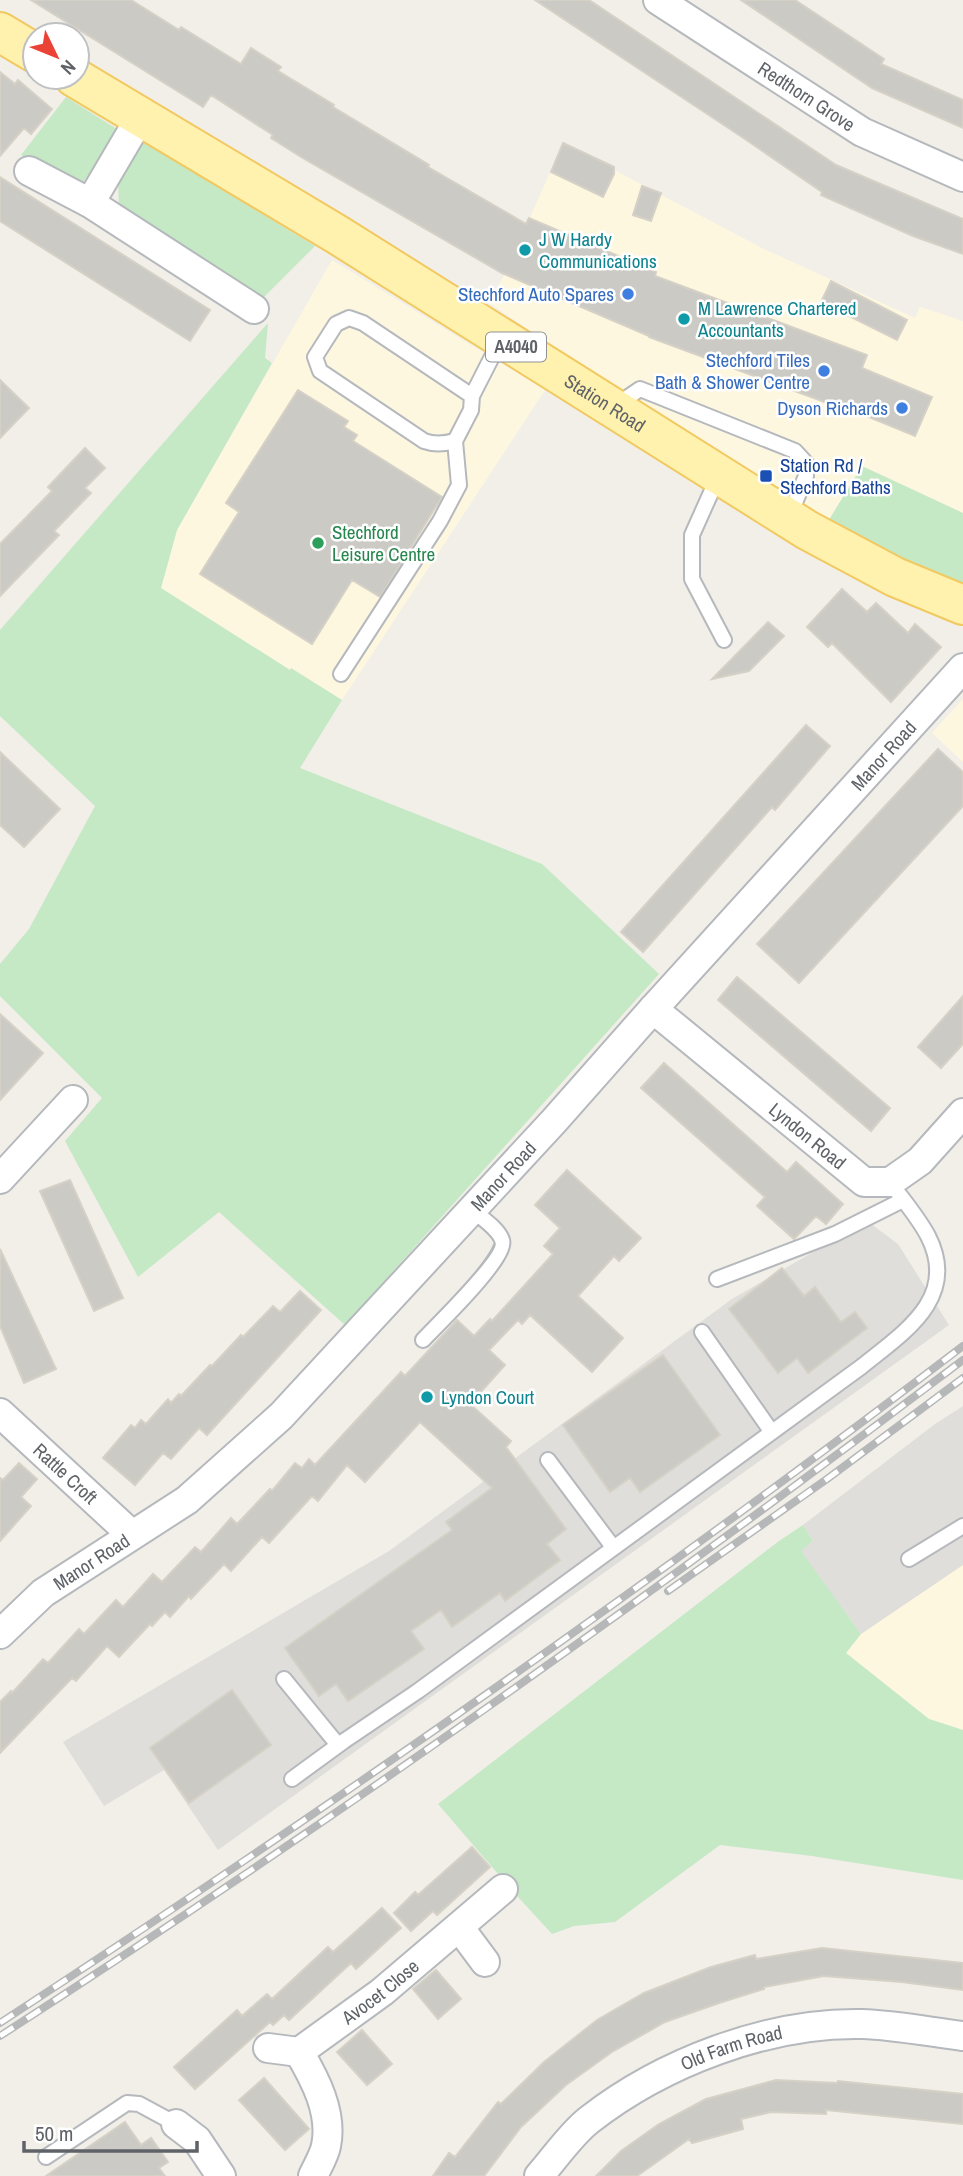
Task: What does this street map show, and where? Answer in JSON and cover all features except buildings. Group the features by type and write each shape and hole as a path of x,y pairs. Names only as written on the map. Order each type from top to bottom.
{"main road":[{"path":"0,32 21,45"},
{"name":"Station Road","path":"91,88 338,235 788,518 895,577 963,605"}],"street":[{"name":"Redthorn Grove","path":"658,0 862,132 963,177"},
{"path":"90,203 140,118"},
{"path":"29,171 90,203 254,309"},
{"name":"Manor Road","path":"0,1634 43,1593 187,1500 281,1416 554,1121 963,668"},
{"name":"Lyndon Road","path":"653,1009 864,1182 897,1191"},
{"path":"0,1179 73,1100"},
{"path":"897,1191 963,1113"},
{"name":"Rattle Croft","path":"0,1413 131,1534"},
{"name":"Avocet Close","path":"299,2052 382,1992 503,1889"},
{"path":"459,1927 485,1962"},
{"name":"Old Farm Road","path":"539,2176 587,2121 652,2079 708,2051 792,2030 862,2024 963,2036"},
{"path":"268,2048 299,2052 316,2081 325,2110 326,2146 313,2176"},
{"path":"176,2124 197,2140 221,2176"}],"lane":[{"path":"455,441 435,445 424,441 320,371 315,357 336,324 349,318 363,323 472,396"},
{"path":"341,674 440,521 459,485 455,441 471,410 472,396 502,338"},
{"path":"611,409 640,389 795,451 806,463 806,476 788,518"},
{"path":"719,475 692,535 692,579 724,640"},
{"path":"292,1779 418,1691 872,1359 915,1324 938,1282 939,1264 928,1236 897,1191 835,1234 717,1279"},
{"path":"423,1340 490,1267 502,1249 501,1237 471,1209"},
{"path":"702,1332 771,1431"},
{"path":"548,1460 613,1547"},
{"path":"909,1559 963,1526"},
{"path":"284,1679 338,1745"},
{"path":"46,2157 127,2103 139,2104 176,2124"}],"shaded area":[{"path":"563,143 762,248 915,318 920,307 963,321 963,513 862,466 827,523 629,400 488,302 505,274"},
{"path":"332,260 545,390 342,700 161,588 177,530"},
{"path":"963,699 963,762 932,733"},
{"path":"867,1221 898,1244 949,1325 218,1850 164,1770 104,1806 63,1742 389,1551 732,1299"},
{"path":"963,1406 963,1565 861,1634 800,1551 813,1541 803,1525 935,1424"},
{"path":"963,1565 963,1730 929,1719 846,1653 861,1634"}],"green space":[{"path":"66,97 120,131 81,185 63,182 21,155"},
{"path":"138,139 315,246 260,301 119,210 118,173"},
{"path":"268,323 265,358 272,363 177,530 161,588 342,700 300,768 542,864 659,974 345,1325 219,1212 138,1277 65,1141 102,1098 0,996 0,964 29,929 95,806 0,716 0,630"},
{"path":"862,466 963,513 963,588 911,567 827,523"},
{"path":"803,1525 813,1541 801,1551 861,1634 846,1653 929,1719 963,1730 963,1880 812,1856 720,1845 615,1922 574,1926 552,1934 438,1804"}],"railway":[{"path":"0,2023 245,1860 488,1693 727,1522 963,1346"},
{"path":"0,2036 246,1874 488,1707 727,1536 963,1360"},
{"path":"668,1591 827,1479 963,1378"}],"place":[{"name":"J W Hardy Communications","path":"525,250"},
{"name":"Stechford Auto Spares","path":"628,294"},
{"name":"M Lawrence Chartered Accountants","path":"684,319"},
{"name":"Stechford Tiles Bath & Shower Centre","path":"824,371"},
{"name":"Dyson Richards","path":"902,408"},
{"name":"Station Rd / Stechford Baths","path":"766,476"},
{"name":"Stechford Leisure Centre","path":"318,543"},
{"name":"Lyndon Court","path":"427,1397"}]}
